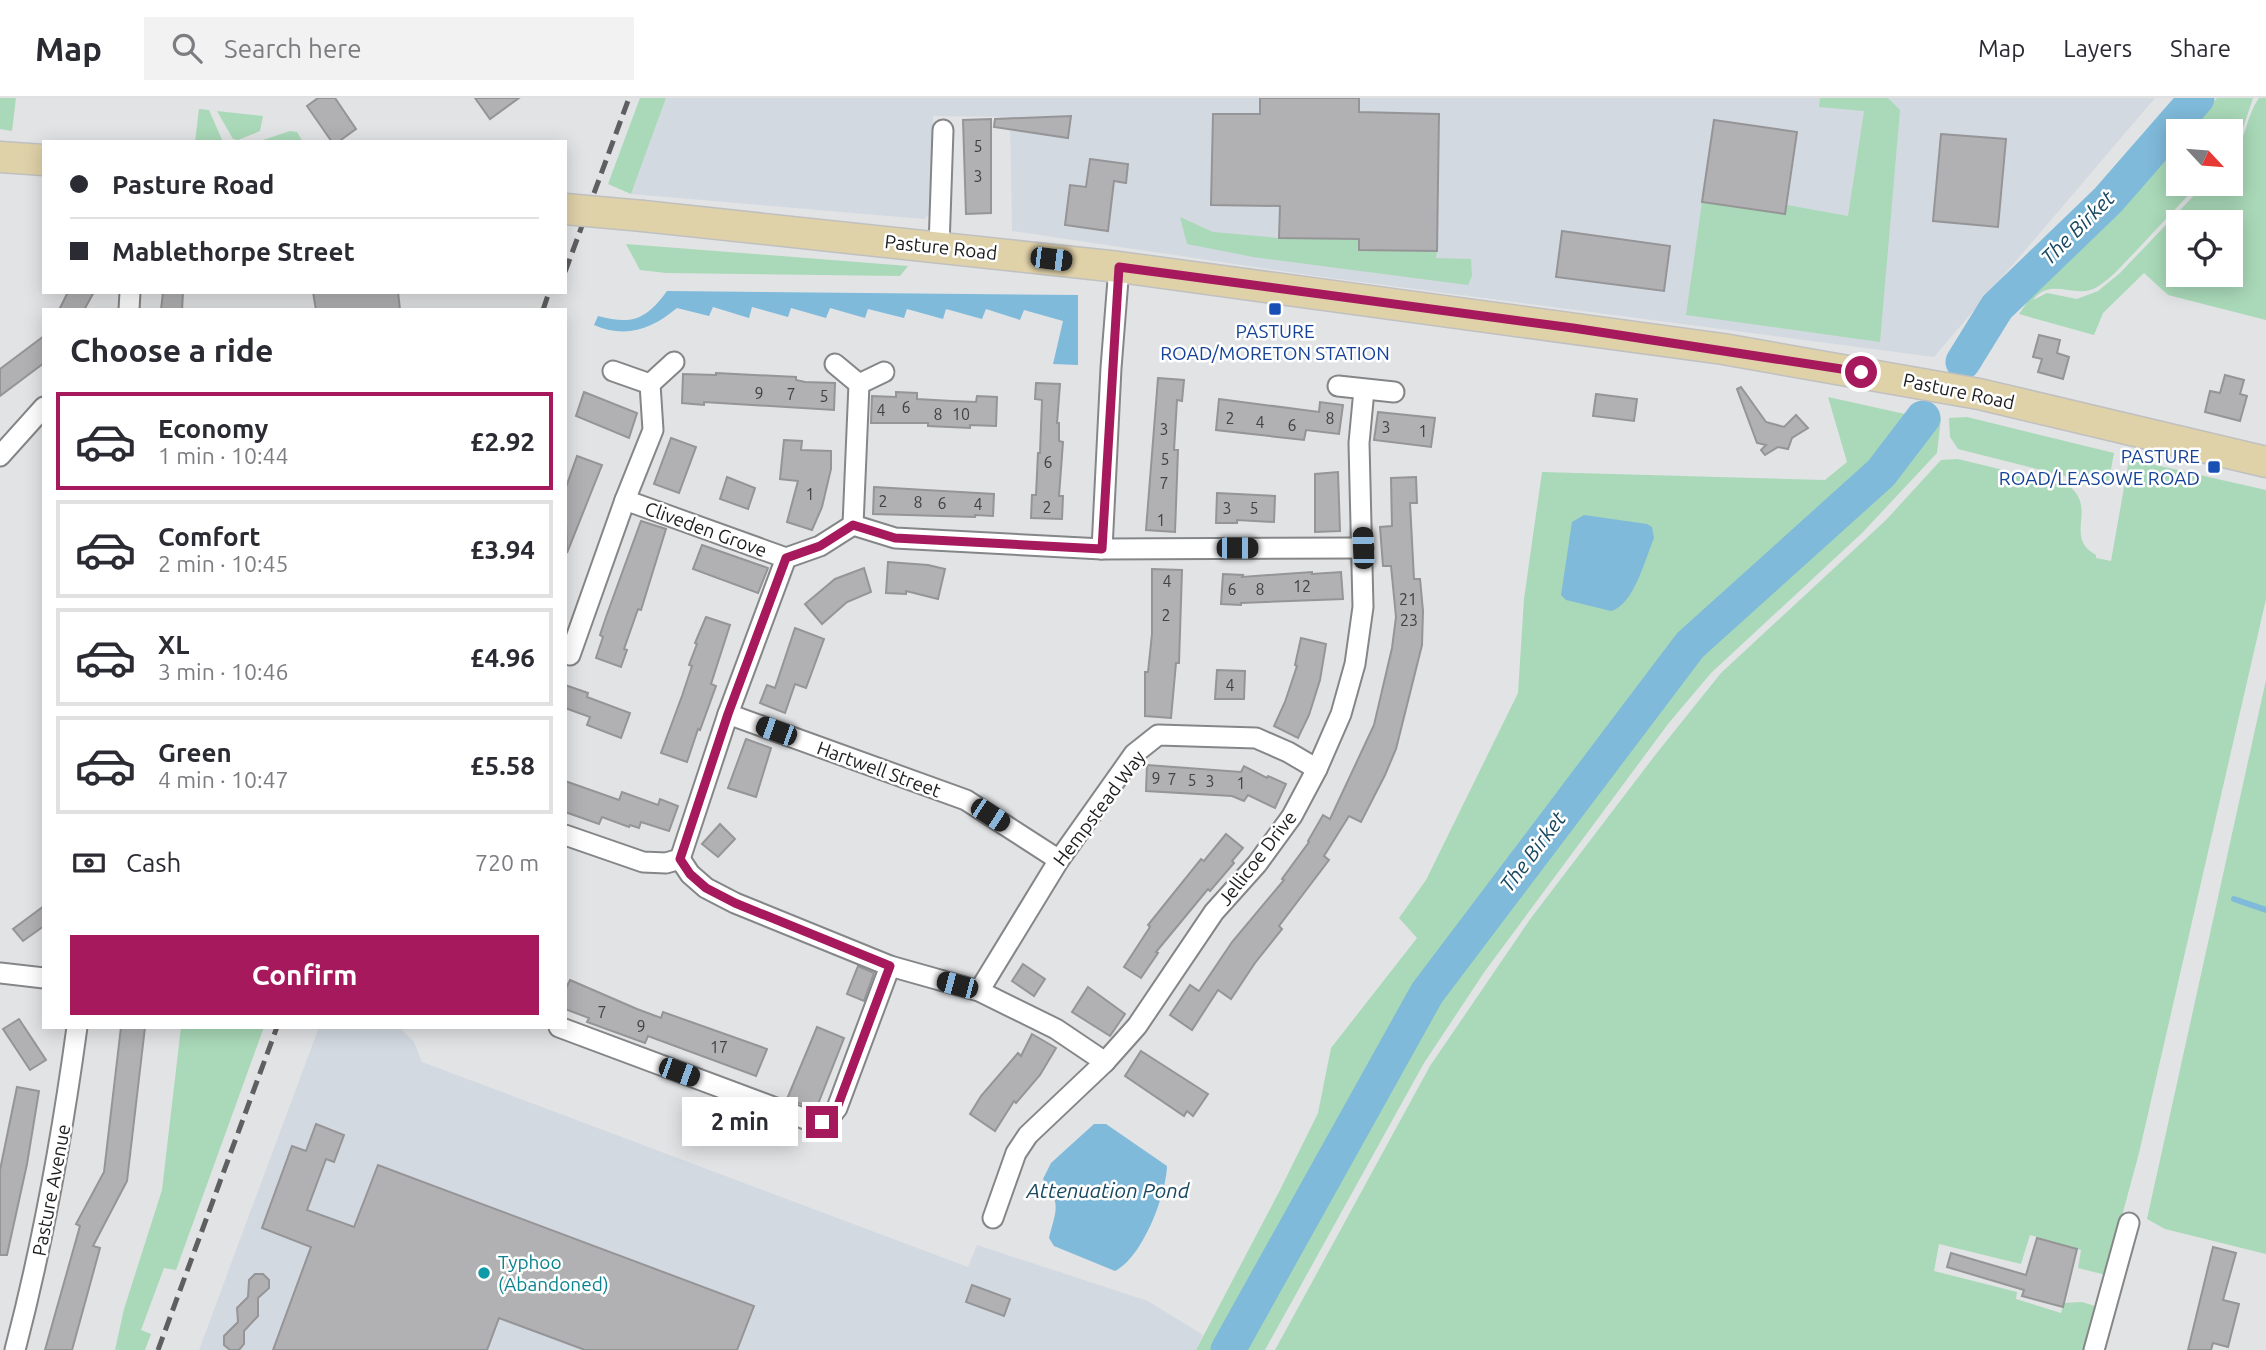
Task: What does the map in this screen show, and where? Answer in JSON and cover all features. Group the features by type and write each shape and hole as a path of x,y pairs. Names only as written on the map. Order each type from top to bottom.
{"main road":[{"path":"0,156 42,160"},
{"name":"Pasture Road","path":"567,209 1119,267 1723,349 1888,377 2112,424 2266,462"}],"street":[{"path":"939,247 943,130"},
{"path":"1102,549 1119,267"},
{"path":"613,371 650,384 674,362"},
{"path":"835,364 859,384"},
{"path":"859,384 884,372"},
{"name":"Cliveden Grove","path":"569,654 653,430 650,384"},
{"path":"853,525 859,384"},
{"path":"1338,386 1394,393"},
{"name":"Jellicoe Drive","path":"993,1219 1016,1153 1028,1135 1105,1062 1137,1026 1214,912 1257,864 1292,816 1317,769 1341,714 1355,664 1363,607 1359,443 1364,390"},
{"path":"0,456 42,409"},
{"path":"0,440 22,432"},
{"name":"Cliveden Grove","path":"625,500 786,558"},
{"path":"680,859 728,714 786,558 820,546 853,525 895,538 1102,549 1363,548"},
{"name":"Hartwell Street","path":"728,714 966,800 1059,859"},
{"name":"Hempstead Way","path":"979,991 1059,859 1135,754 1158,736 1256,738 1317,769"},
{"path":"567,836 643,863 666,863 680,859"},
{"path":"680,859 690,874 706,888 725,898 890,966 979,991 1056,1030 1105,1062"},
{"path":"564,1029 800,1117 822,1122 831,1118 837,1108 890,966"},
{"path":"0,972 42,978"},
{"name":"Pasture Avenue","path":"15,1350 43,1239 63,1129 77,1029"},
{"path":"2094,1350 2129,1223"}],"shaded area":[{"path":"666,98 2155,98 1934,357 1323,277 1012,231 1010,117 933,116 932,210 925,219 631,194"},
{"path":"318,1029 401,1029 414,1042 422,1062 968,1267 977,1245 1148,1301 1203,1335 1196,1350 199,1350"}],"green space":[{"path":"0,98 16,98 12,131 0,129"},
{"path":"640,98 666,98 631,194 608,184"},
{"path":"1820,98 1888,98 1900,110 1880,342 1686,315 1702,202 1785,214 1787,205 1848,216 1864,111 1819,107"},
{"path":"2217,98 2253,98 2244,125 2244,119 2199,119"},
{"path":"2259,98 2266,98 2266,320 2168,295 2144,273 2103,313 2094,335 2019,314 2043,279 2166,158 2166,196 2188,196 2174,210 2166,210 2166,219 2113,275 2097,287 2081,291 2047,290 2033,300 2047,293 2077,299 2098,291 2120,273 2166,225 2166,287 2243,287 2243,210 2180,210 2194,196 2244,196 2244,132"},
{"path":"199,109 209,110 222,140 195,140"},
{"path":"217,111 263,116 260,131 238,140 233,139"},
{"path":"290,131 297,132 302,140 263,140"},
{"path":"1180,217 1213,232 1279,238 1359,239 1359,250 1437,251 1436,258 1471,259 1472,276 1468,285 1253,257 1187,244"},
{"path":"626,244 908,266 900,276 666,273 640,270"},
{"path":"1828,397 1923,418 1941,418 1937,453 1862,533 1711,673 1668,724 1485,971 1424,1063 1265,1350 1196,1350 1318,1113 1331,1048 1417,938 1399,918 1426,880 1518,693 1524,599 1542,472 1825,480 1847,462"},
{"path":"1967,417 2114,453 2109,480 2096,484 1958,449 1950,437 1949,418"},
{"path":"1958,459 2069,486 2081,504 2082,540 2096,558 2111,561 2129,459 2266,490 2266,599 2139,1153 2106,1275 2078,1268 2081,1250 2030,1235 2021,1264 1939,1244 1934,1271 2017,1292 2016,1299 2061,1313 2064,1303 2082,1302 2098,1307 2087,1350 1275,1350 1430,1066 1531,918 1656,754 1721,673 1886,520 1941,460"},
{"path":"2266,680 2266,1254 2165,1229 2147,1219"},
{"path":"181,1029 263,1029 176,1270 164,1268 141,1330 151,1334 145,1350 115,1350 124,1309 162,1190"}],"water":[{"path":"667,291 1078,295 1078,365 1053,364 1063,321 1024,310 1020,320 986,309 982,319 946,309 943,319 907,309 904,318 868,309 865,318 830,308 826,318 791,308 788,317 752,307 749,318 713,307 709,316 677,308 638,330 617,331 594,325 598,316 620,320 637,318 652,308"},
{"path":"1584,515 1652,527 1654,538 1638,580 1626,600 1611,611 1566,600 1561,595 1572,522"},
{"name":"Attenuation Pond","path":"1094,1124 1106,1124 1167,1166 1166,1179 1151,1225 1134,1253 1115,1271 1054,1246 1049,1238 1056,1207 1053,1195 1043,1179 1051,1163"}],"building":[{"path":"318,98 335,98 356,129 341,140 331,140 307,106"},
{"path":"475,98 519,98 490,119"},
{"path":"1260,98 1359,98 1359,112 1439,114 1437,251 1359,250 1359,239 1279,238 1280,206 1211,205 1213,114 1260,114"},
{"path":"1071,116 1068,138 994,127 995,119"},
{"path":"991,119 991,213 966,214 963,120"},
{"path":"1714,120 1797,132 1785,214 1702,202"},
{"path":"1941,134 2006,139 1998,227 1933,221"},
{"path":"1090,159 1128,164 1126,183 1114,181 1108,231 1065,225 1070,185 1086,187"},
{"path":"1562,231 1670,246 1664,291 1556,277"},
{"path":"67,294 93,294 85,308 60,308"},
{"path":"163,294 183,294 182,308 161,308"},
{"path":"313,294 398,294 400,308 316,308"},
{"path":"2039,335 2060,340 2057,353 2069,357 2063,379 2038,372 2042,359 2033,357"},
{"path":"42,338 42,364 0,396 0,369"},
{"path":"683,374 796,377 796,380 805,382 835,383 834,410 682,403"},
{"path":"2225,375 2244,380 2240,394 2247,396 2240,421 2205,412 2210,391 2220,393"},
{"path":"1158,378 1184,380 1182,401 1177,400 1174,450 1178,450 1175,532 1146,530"},
{"path":"1036,383 1060,384 1057,423 1059,441 1063,442 1059,496 1063,496 1062,519 1031,518 1032,495 1036,495 1040,453 1042,400 1035,399"},
{"path":"1741,387 1766,422 1784,427 1796,415 1808,428 1792,438 1788,449 1778,447 1765,455 1761,450 1766,445 1757,443 1737,389"},
{"path":"584,392 637,413 629,438 576,416"},
{"path":"896,392 917,393 917,399 952,401 976,402 977,396 997,397 996,426 970,425 970,428 928,426 928,423 871,423 872,396 896,397"},
{"path":"1596,394 1637,399 1634,421 1593,416"},
{"path":"1219,399 1319,412 1320,402 1343,405 1339,434 1306,430 1304,440 1216,430"},
{"path":"1378,412 1435,418 1431,447 1374,440"},
{"path":"671,438 696,447 679,493 654,484"},
{"path":"784,440 802,441 801,450 831,451 831,469 822,507 812,530 787,522 798,481 780,479"},
{"path":"577,456 602,465 567,553 567,484"},
{"path":"1338,472 1340,531 1315,532 1315,474"},
{"path":"727,477 755,488 748,509 720,499"},
{"path":"1416,477 1417,503 1410,503 1414,579 1420,579 1423,611 1422,645 1396,749 1361,822 1349,816 1324,856 1329,860 1279,926 1282,929 1231,999 1218,990 1192,1030 1170,1015 1190,985 1199,991 1232,942 1284,880 1282,879 1309,842 1323,815 1330,819 1374,725 1392,648 1396,617 1391,566 1383,566 1380,527 1392,526 1391,478"},
{"path":"874,487 994,494 993,516 873,514"},
{"path":"1217,493 1275,496 1274,522 1237,520 1237,523 1216,523"},
{"path":"641,521 666,529 641,610 638,609 624,649 627,650 621,667 596,658 603,637 600,635"},
{"path":"702,545 768,568 758,593 693,569"},
{"path":"888,562 945,569 938,599 906,591 906,594 886,593"},
{"path":"864,568 871,592 847,602 822,624 805,604 835,579"},
{"path":"1152,569 1182,570 1179,663 1176,663 1171,718 1145,716 1145,672 1148,672 1152,634"},
{"path":"1341,572 1343,599 1221,604 1223,574 1243,575 1242,577"},
{"path":"706,617 730,625 711,684 716,686 687,762 661,753 692,666 689,665 697,644 695,643"},
{"path":"795,628 824,639 806,688 795,684 785,713 760,703 767,685 775,688"},
{"path":"1301,638 1326,644 1320,680 1309,715 1298,738 1274,726 1297,666 1295,665"},
{"path":"1217,670 1245,671 1244,699 1215,699"},
{"path":"567,686 588,693 587,697 630,713 621,738 587,725 590,717 567,709"},
{"path":"746,739 771,748 756,797 728,788"},
{"path":"1147,765 1241,772 1244,766 1286,784 1275,808 1248,795 1244,801 1232,796 1146,791"},
{"path":"567,782 619,800 622,792 658,805 660,799 678,806 669,831 641,822 639,828 629,827 602,817 599,824 567,813"},
{"path":"720,824 735,839 718,857 702,844"},
{"path":"1226,834 1243,848 1232,861 1234,863 1210,891 1208,889 1156,952 1158,953 1141,978 1124,967 1150,927 1148,925 1201,859 1204,861"},
{"path":"42,907 42,927 23,941 13,929"},
{"path":"1023,964 1045,979 1034,996 1012,981"},
{"path":"858,966 874,973 864,1001 847,994"},
{"path":"570,980 661,1018 663,1012 767,1049 756,1076 648,1036 645,1043 587,1022 589,1018 567,1010 567,986"},
{"path":"1088,987 1125,1014 1110,1036 1072,1012"},
{"path":"19,1019 46,1060 30,1070 3,1029"},
{"path":"817,1027 844,1038 816,1109 787,1099"},
{"path":"121,1029 145,1029 127,1181 93,1246 100,1248 72,1350 45,1350 80,1226 76,1224 104,1172"},
{"path":"1032,1034 1056,1048 1040,1075 1016,1103 1014,1101 995,1131 970,1114 981,1096 1018,1053 1021,1056"},
{"path":"1141,1051 1208,1094 1193,1116 1187,1111 1184,1116 1125,1076"},
{"path":"17,1087 39,1091 27,1164 7,1255 0,1255 0,1170"},
{"name":"Typhoo (Abandoned)","path":"316,1124 344,1135 334,1162 326,1159 307,1210 354,1227 378,1165 754,1306 737,1350 585,1350 499,1318 487,1350 273,1350 311,1247 262,1228 292,1146 306,1151"},
{"path":"2037,1238 2077,1249 2063,1307 2022,1296 2024,1290 1947,1267 1951,1253 2026,1275"},
{"path":"2213,1247 2236,1253 2223,1300 2239,1304 2228,1347 2213,1343 2211,1350 2188,1350"},
{"path":"255,1274 263,1274 269,1280 269,1288 258,1298 258,1316 244,1331 244,1344 239,1350 230,1350 224,1345 224,1336 238,1322 237,1308 248,1297 249,1280"},
{"path":"972,1285 1010,1299 1004,1316 966,1302"}],"waterway":[{"name":"The Birket","path":"1963,362 1997,307 2108,200 2197,98"},
{"name":"The Birket","path":"1228,1350 1427,993 1690,645 1881,473 1923,418"},
{"path":"2234,899 2266,910"}],"railway":[{"path":"567,267 629,98"},
{"path":"544,308 548,294"},
{"path":"158,1350 276,1029"}],"place":[{"name":"PASTURE ROAD/MORETON STATION","path":"1275,309"},
{"name":"PASTURE ROAD/LEASOWE ROAD","path":"2214,467"},
{"name":"Typhoo (Abandoned)","path":"484,1273"}],"route":[{"path":"822,1122 831,1118 837,1108 890,966 735,903 706,888 690,874 680,859 728,714 786,558 820,546 853,525 895,538 1102,549 1119,267 1723,349 1861,372"}]}
